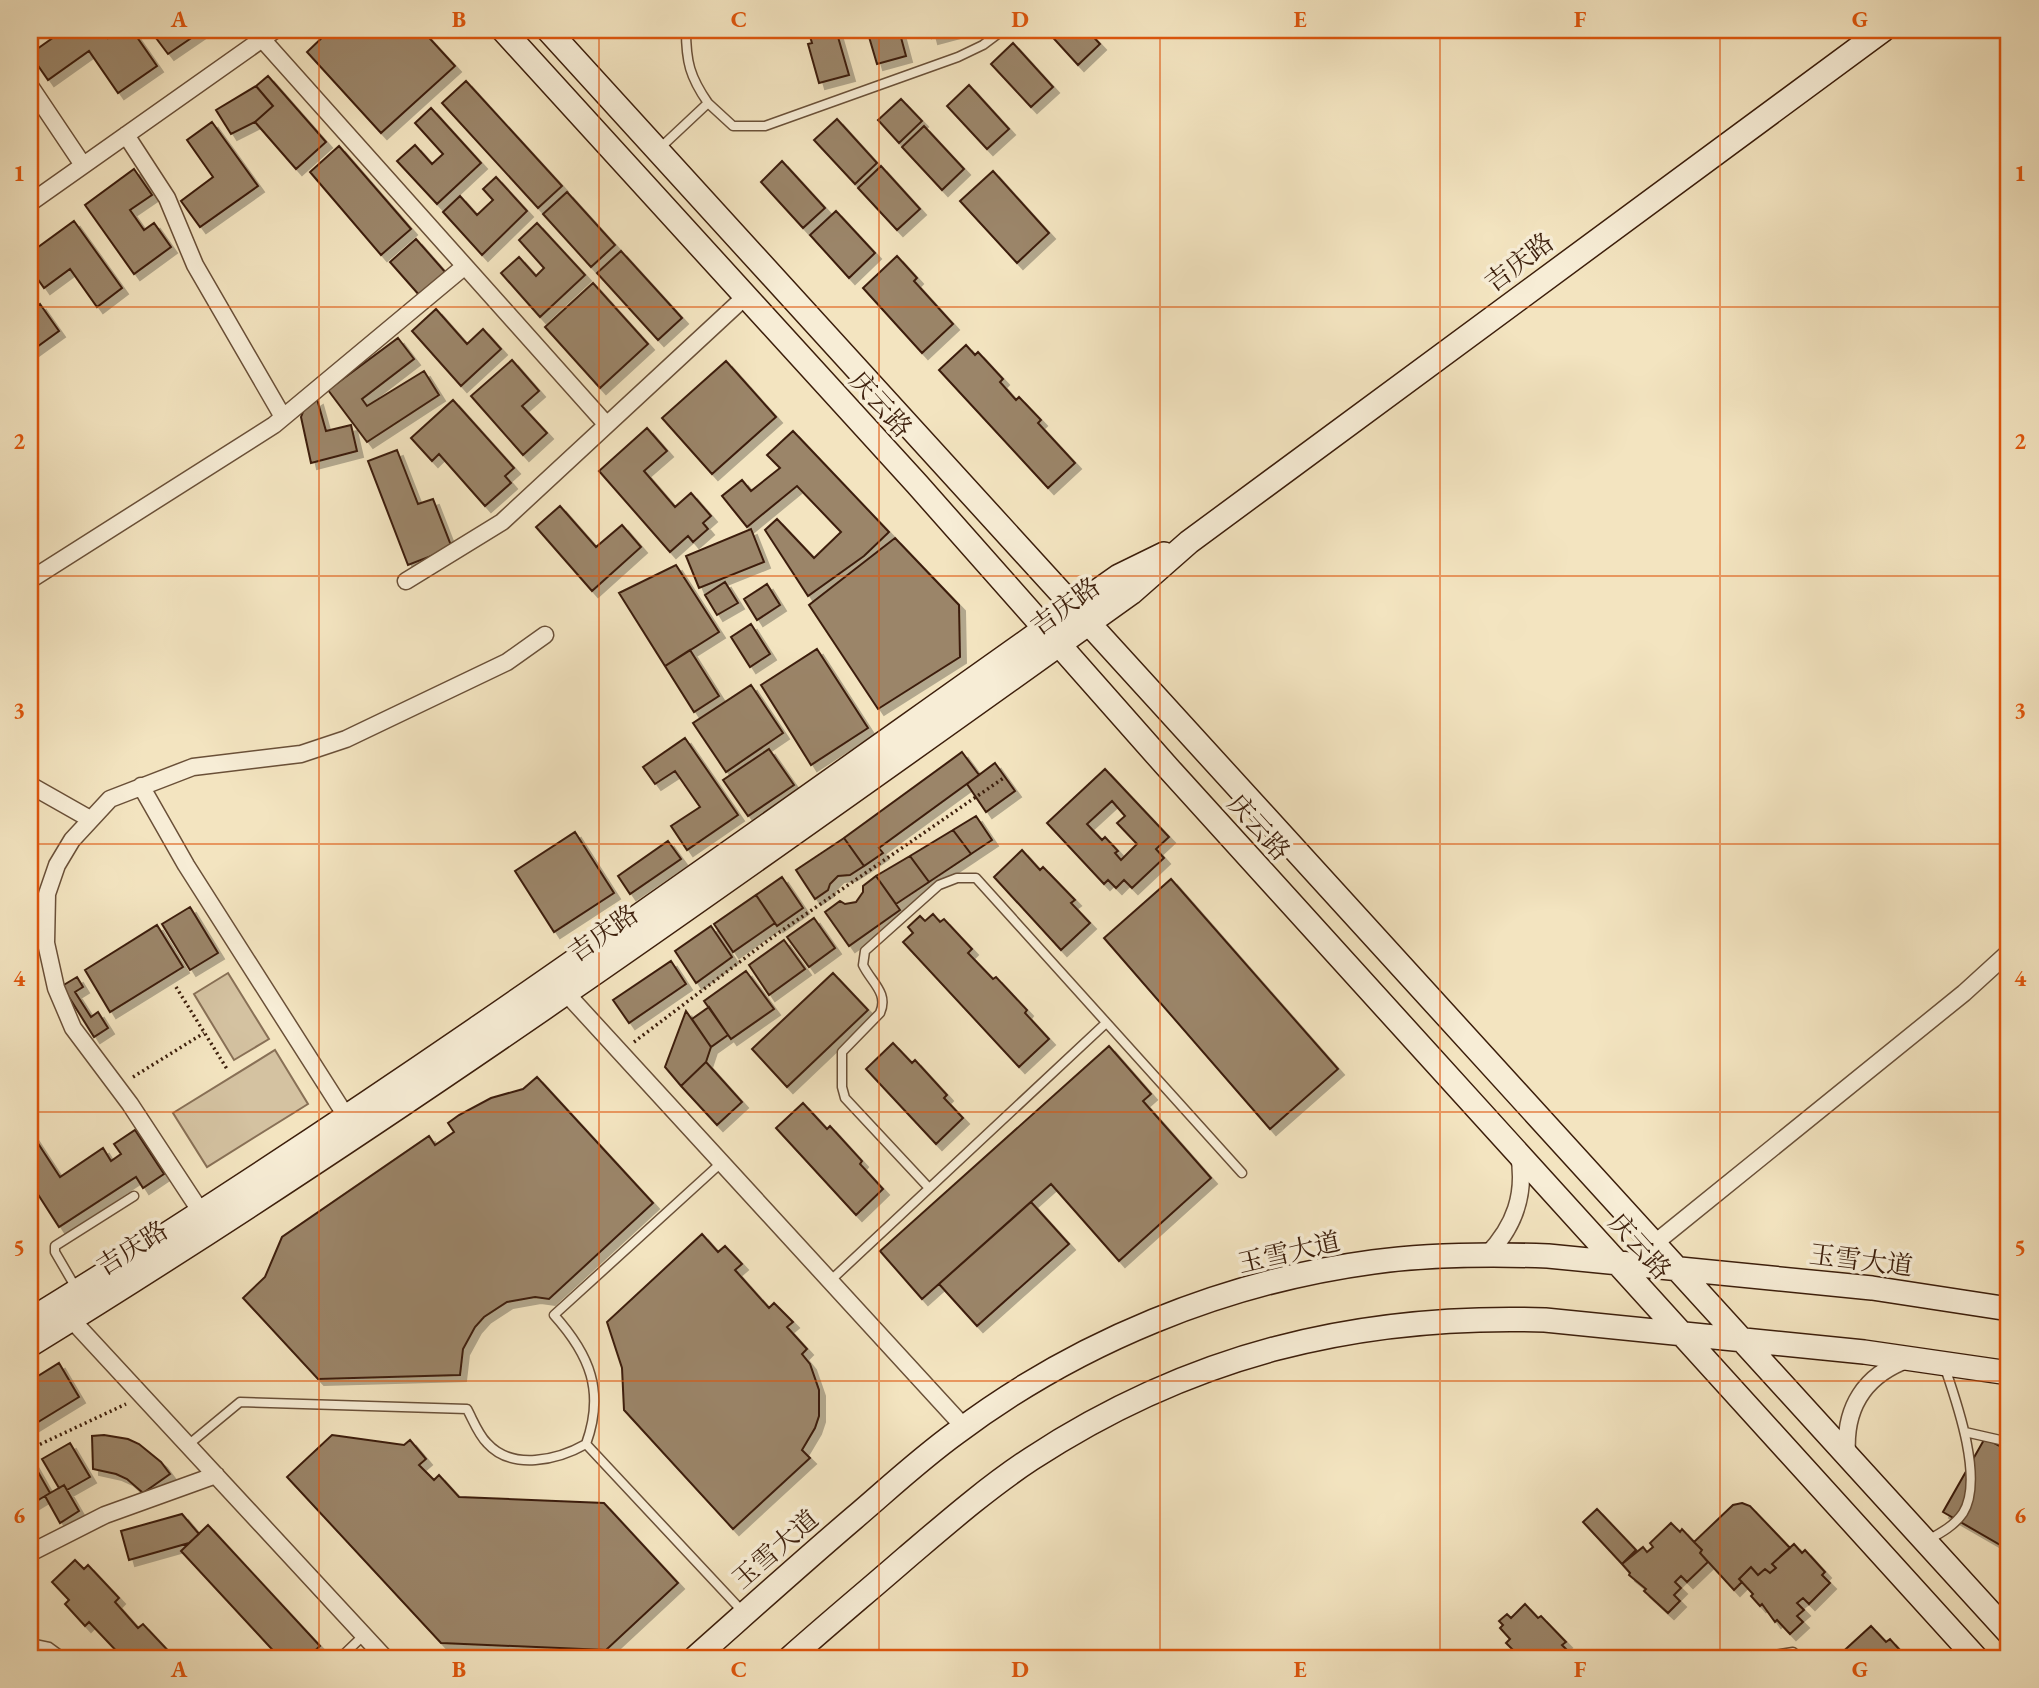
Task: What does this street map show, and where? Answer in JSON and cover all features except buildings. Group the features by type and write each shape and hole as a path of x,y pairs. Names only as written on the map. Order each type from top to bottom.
{"main road":[{"name":"庆云路","path":"503,30 1976,1658"},
{"name":"庆云路","path":"548,30 2009,1633"},
{"name":"吉庆路","path":"30,1345 309,1167 566,993 1082,615 1131,593 1189,542 1883,30"},
{"name":"吉庆路","path":"30,1320 346,1116 1051,637"},
{"name":"玉雪大道","path":"695,1658 923,1458 1032,1382 1151,1323 1227,1295 1288,1278 1374,1262 1449,1255 1548,1256 1872,1288 2009,1309"},
{"path":"790,1658 963,1508 1018,1467 1101,1418 1175,1382 1214,1367 1303,1341 1348,1331 1417,1322 1545,1320 1742,1338 2009,1373"}],"street":[{"path":"30,203 263,33 606,424"},
{"path":"30,86 83,166"},
{"path":"126,135 167,198 195,265 284,417"},
{"path":"30,580 131,518 284,417 465,266"},
{"path":"406,581 502,522 746,296"},
{"path":"201,1212 130,1104 73,1028 64,1009 50,968 45,919 51,880 72,839 110,799 192,767 301,754 346,739 507,662 545,635"},
{"path":"30,785 90,819"},
{"path":"141,786 186,865 346,1116"},
{"path":"1655,1242 1964,993 2009,952"},
{"path":"566,993 964,1427"},
{"path":"1487,1255 1507,1230 1514,1216 1521,1185 1519,1154"},
{"path":"71,1319 385,1658"},
{"path":"1847,1454 1847,1427 1864,1389 1885,1370 1910,1359"},
{"path":"30,1553 105,1515 216,1475"}],"lane":[{"path":"686,30 689,67 694,82 708,103 733,126 765,127 958,57 1003,30"},
{"path":"658,150 708,103"},
{"path":"929,1188 845,1098 840,1065 842,1052 880,1013 883,1006 883,996 863,965 865,951 939,885 957,878 976,878 1242,1173"},
{"path":"830,1281 1107,1023"},
{"path":"586,1444 594,1413 593,1381 581,1352 554,1315 721,1163"},
{"path":"78,1290 55,1252 55,1246 134,1196"},
{"path":"1926,1541 1946,1530 1963,1513 1971,1493 1965,1432 1958,1403 1943,1364"},
{"path":"188,1446 240,1402 467,1409 487,1444 505,1456 517,1459 542,1460 558,1457 586,1444"},
{"path":"1965,1432 2009,1442"},
{"path":"586,1444 745,1613"},
{"path":"340,1658 364,1635"},
{"path":"30,1643 49,1647 64,1658"},
{"path":"1756,1658 1793,1652 1799,1658"}],"path":[{"path":"619,1052 774,936 1005,777"},
{"path":"176,987 227,1069"},
{"path":"116,1088 204,1033"},
{"path":"30,1449 143,1397"}],"shaded area":[{"path":"228,973 269,1039 234,1060 194,994"},
{"path":"275,1050 308,1104 207,1167 173,1113"}]}
